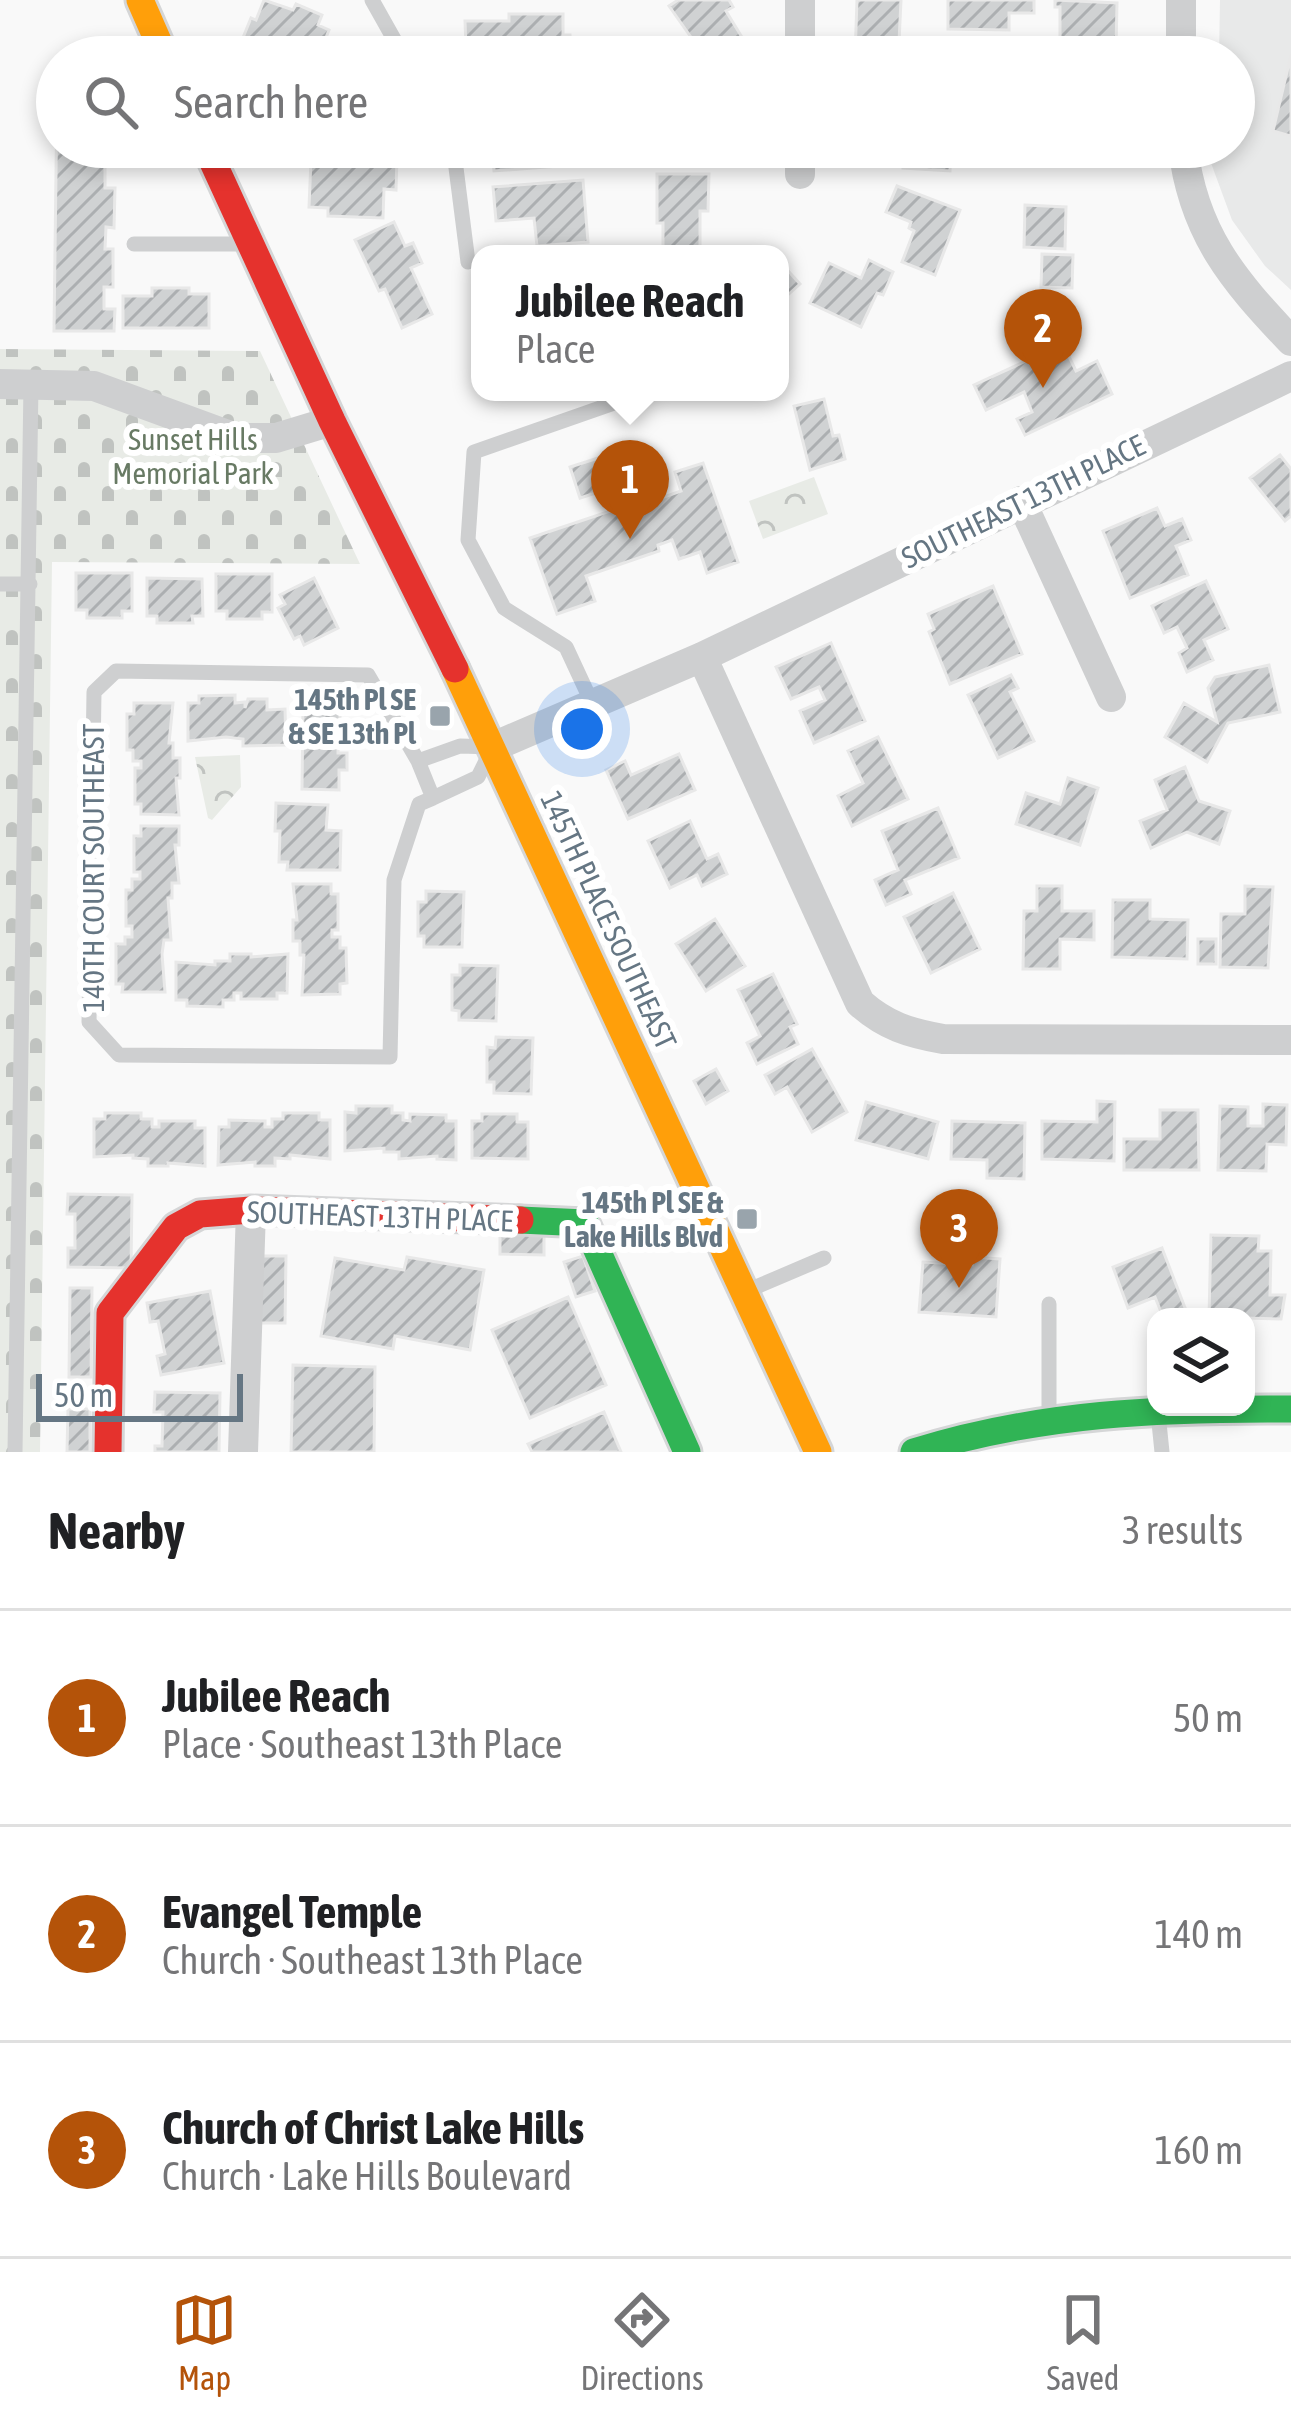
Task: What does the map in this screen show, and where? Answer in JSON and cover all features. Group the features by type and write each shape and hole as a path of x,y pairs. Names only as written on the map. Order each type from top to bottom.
{"street":[{"path":"140,0 156,36"},
{"path":"800,0 800,36"},
{"path":"1181,0 1181,36"},
{"name":"145TH PLACE SOUTHEAST","path":"223,168 332,421 494,747 818,1452"},
{"path":"1187,168 1194,204 1215,253 1291,341"},
{"name":"SOUTHEAST 13TH PLACE","path":"494,747 702,657 1291,376"},
{"path":"15,384 94,386 236,438 276,438 332,421"},
{"path":"1021,501 1111,697"},
{"path":"702,657 860,1003 880,1021 943,1039 1291,1040"},
{"path":"243,1452 251,1210"},
{"name":"SOUTHEAST 13TH PLACE","path":"108,1452 110,1313 176,1227 200,1214 251,1210 584,1223 687,1452"},
{"path":"914,1452 973,1431 1048,1416 1147,1409"},
{"path":"1255,1409 1291,1409"}],"lane":[{"path":"372,0 392,36"},
{"path":"456,168 468,262"},
{"path":"134,244 252,244"},
{"path":"15,384 30,584 8,1186 15,1452"},
{"path":"592,703 566,647 504,608 468,540 474,452 617,401"},
{"path":"0,584 30,584"},
{"name":"140TH COURT SOUTHEAST","path":"116,670 368,675 418,761 433,797 419,805 394,880 390,1057 118,1055 88,1022 94,692 116,670"},
{"path":"418,761 460,746 494,747 478,777 433,797"},
{"path":"746,1291 824,1258"},
{"path":"1048,1416 1049,1304"},
{"path":"1159,1416 1162,1452"}],"shaded area":[{"path":"1220,0 1291,0 1291,290 1265,266 1232,220 1213,168 1255,168 1255,36 1219,36"}],"green space":[{"name":"Sunset Hills Memorial Park","path":"0,349 260,351 360,564 52,562 40,1452 0,1452"},
{"path":"814,477 828,514 763,539 749,501"},
{"path":"240,755 241,787 212,820 195,757"}],"building":[{"path":"264,0 293,10 296,4 322,15 318,25 329,30 327,36 244,36 251,18 256,20"},
{"path":"678,0 729,0 733,7 726,11 741,36 690,36 669,6"},
{"path":"857,0 901,0 899,36 856,36"},
{"path":"948,0 1034,0 1034,13 1009,13 1009,30 948,29"},
{"path":"1055,0 1117,3 1116,36 1060,36 1060,7 1055,7"},
{"path":"509,14 563,14 563,35 570,36 466,36 465,21 509,21"},
{"path":"1291,55 1291,136 1273,131"},
{"path":"56,168 105,168 105,188 115,188 114,228 106,227 105,249 113,249 113,287 104,287 104,309 115,309 114,331 54,331"},
{"path":"311,168 397,168 396,190 384,189 383,218 328,216 328,208 309,207"},
{"path":"657,174 709,174 708,211 700,211 700,245 663,245 663,223 657,223"},
{"path":"583,180 588,242 537,245 534,218 496,221 493,187"},
{"path":"897,186 960,210 935,275 902,262 914,231 909,228 911,222 886,212"},
{"path":"1025,205 1066,207 1065,249 1024,247"},
{"path":"394,222 405,246 413,243 422,263 411,268 432,314 402,328 355,240"},
{"path":"1042,254 1073,255 1072,288 1041,287"},
{"path":"869,260 893,272 861,327 810,303 829,263 861,278"},
{"path":"789,272 800,284 789,294"},
{"path":"152,288 189,288 189,294 209,294 209,328 123,328 123,296 152,296"},
{"path":"1063,344 1076,371 1097,361 1112,394 1025,435 1017,419 1032,412 1024,392 986,410 974,385"},
{"path":"824,399 833,436 839,435 845,459 810,470 794,406"},
{"path":"617,452 627,483 580,498 570,467"},
{"path":"1280,455 1291,469 1291,516 1285,521 1250,478"},
{"path":"703,463 738,562 707,573 700,552 679,559 672,540 658,545 659,551 586,576 595,601 557,614 530,538 681,491 675,472"},
{"path":"1157,508 1165,526 1182,519 1191,540 1176,546 1188,575 1130,598 1103,531"},
{"path":"76,573 132,573 132,611 122,611 122,618 87,618 87,610 76,610"},
{"path":"216,574 272,574 272,612 262,612 262,619 227,619 227,611 216,611"},
{"path":"147,578 202,579 203,616 192,616 193,623 157,623 157,616 147,616"},
{"path":"314,578 338,628 304,645 300,636 294,639 278,608 285,604 280,595"},
{"path":"1206,581 1228,629 1204,640 1213,660 1187,672 1179,653 1187,648 1177,627 1164,633 1152,606"},
{"path":"993,586 1022,654 950,684 929,632 934,629 928,614"},
{"path":"831,643 865,721 814,743 800,711 825,700 819,687 791,699 776,667"},
{"path":"1269,665 1280,712 1228,723 1207,762 1165,737 1184,703 1217,722 1208,688 1215,677"},
{"path":"1011,675 1018,688 1010,692 1034,741 998,758 968,695"},
{"path":"235,695 235,703 245,702 245,708 248,699 267,699 267,710 285,709 286,745 243,746 243,739 226,737 188,741 188,703 199,703 199,696"},
{"path":"134,703 173,703 169,743 173,743 173,758 180,758 180,778 176,778 179,815 141,814 141,804 135,804 135,768 141,768 141,761 133,761 133,750 127,750 127,714 134,714"},
{"path":"303,704 340,704 340,723 348,723 348,741 338,741 338,753 347,753 347,770 339,770 339,790 302,789"},
{"path":"878,737 908,799 852,826 838,796 863,783 848,751"},
{"path":"679,754 695,790 628,819 606,770 625,761 631,775"},
{"path":"1185,767 1199,801 1230,811 1219,844 1187,832 1151,848 1140,821 1167,810 1155,780"},
{"path":"1068,778 1098,788 1080,845 1016,824 1026,793 1060,804"},
{"path":"276,803 328,805 326,830 341,831 340,870 287,870 288,862 279,862"},
{"path":"938,808 959,858 905,880 911,894 886,905 875,880 898,870 882,831"},
{"path":"690,821 707,859 718,854 727,874 702,886 697,875 670,888 648,841"},
{"path":"141,826 179,826 179,845 175,845 179,883 172,883 172,898 168,898 171,940 164,940 162,954 165,992 122,992 123,984 116,984 116,944 125,944 125,937 132,937 132,926 126,926 126,890 132,890 132,879 140,879 140,872 134,872 134,836 141,836"},
{"path":"293,884 331,884 331,894 338,894 338,930 332,930 332,937 340,937 340,948 346,948 347,983 340,984 340,994 302,995 304,955 300,955 300,941 293,941 293,920 297,920"},
{"path":"1037,886 1062,886 1062,911 1094,911 1094,940 1060,939 1060,969 1023,969 1024,911 1037,911"},
{"path":"1245,886 1273,887 1268,968 1220,967 1221,914 1245,914"},
{"path":"426,891 464,892 462,947 424,947 424,936 418,936 418,902 426,902"},
{"path":"953,893 980,949 931,973 904,917"},
{"path":"1113,900 1150,900 1150,919 1188,920 1187,959 1112,957"},
{"path":"715,919 745,966 706,991 676,944"},
{"path":"1198,939 1216,939 1216,964 1198,964"},
{"path":"230,954 288,954 287,993 277,993 277,999 241,999 241,993 234,993 234,1000 223,1000 223,1007 187,1006 187,1000 176,1000 176,962 215,965 215,961 230,961"},
{"path":"460,965 498,966 496,1021 459,1020 459,1011 452,1010 452,975 460,975"},
{"path":"773,974 797,1024 790,1027 798,1044 757,1064 747,1043 760,1036 738,990"},
{"path":"496,1037 533,1038 531,1094 494,1093 494,1082 487,1082 487,1047 495,1048"},
{"path":"812,1049 847,1112 812,1132 787,1087 775,1094 765,1075"},
{"path":"716,1069 728,1091 706,1104 694,1081"},
{"path":"1097,1101 1115,1102 1114,1161 1042,1159 1042,1121 1097,1122"},
{"path":"866,1102 938,1122 928,1159 856,1140"},
{"path":"1263,1104 1287,1105 1286,1145 1267,1144 1266,1171 1218,1170 1220,1106 1248,1107 1248,1126 1263,1126"},
{"path":"356,1106 392,1106 392,1113 403,1113 403,1120 410,1121 410,1114 446,1115 446,1121 456,1121 456,1160 437,1156 399,1159 399,1152 384,1152 384,1148 345,1151 345,1112 356,1113"},
{"path":"1160,1110 1198,1110 1199,1170 1124,1170 1124,1139 1160,1139"},
{"path":"105,1113 141,1113 141,1119 152,1119 152,1127 159,1127 159,1121 195,1121 195,1128 205,1128 205,1166 148,1166 148,1159 133,1155 94,1157 94,1119 105,1119"},
{"path":"283,1113 319,1113 319,1120 330,1120 330,1159 290,1155 290,1159 275,1158 275,1166 255,1166 255,1162 218,1165 219,1127 229,1127 229,1120 265,1121 265,1127 272,1127 272,1119 283,1119"},
{"path":"482,1114 517,1114 517,1122 528,1122 528,1159 472,1158 472,1121 482,1121"},
{"path":"952,1121 1025,1123 1024,1179 987,1178 987,1160 951,1159"},
{"path":"68,1194 132,1195 131,1268 68,1267 68,1248 75,1248 75,1214 67,1214"},
{"path":"500,1231 544,1231 544,1255 500,1254"},
{"path":"1211,1235 1259,1236 1258,1251 1271,1251 1270,1295 1285,1295 1281,1319 1255,1318 1255,1308 1209,1308"},
{"path":"1162,1248 1185,1308 1159,1308 1155,1297 1128,1308 1113,1267"},
{"path":"261,1256 286,1256 285,1323 260,1323"},
{"path":"583,1256 595,1291 576,1297 564,1262"},
{"path":"407,1257 484,1270 470,1350 395,1336 393,1349 321,1336 335,1258 404,1270"},
{"path":"972,1257 1000,1259 996,1317 919,1312 923,1262 972,1265"},
{"path":"70,1288 92,1288 91,1377 69,1377"},
{"path":"210,1291 224,1363 161,1375 157,1356 165,1354 158,1321 150,1322 147,1303"},
{"path":"568,1297 606,1385 530,1418 492,1330"},
{"path":"293,1365 375,1367 374,1452 291,1452"},
{"path":"155,1392 220,1393 219,1452 155,1452 155,1446 162,1446 163,1412 154,1412"},
{"path":"68,1409 90,1409 90,1452 67,1452"},
{"path":"604,1412 621,1452 532,1452 528,1444"}],"traffic: fast":[{"path":"520,1220 585,1223 687,1452"},
{"path":"914,1452 1054,1421 1195,1410 1291,1409"}],"traffic: slow":[{"path":"140,0 156,36"},
{"path":"455,669 818,1452"}],"traffic: jam":[{"path":"216,168 332,421 455,669"},
{"path":"108,1452 110,1313 176,1227 200,1214 251,1210 520,1220"}],"place":[{"name":"Evangel Temple","path":"1043,388"},
{"name":"Jubilee Reach","path":"630,539"},
{"name":"145th Pl SE & SE 13th Pl","path":"440,716"},
{"name":"145th Pl SE & Lake Hills Blvd","path":"747,1219"},
{"name":"Church of Christ Lake Hills","path":"959,1288"}]}
